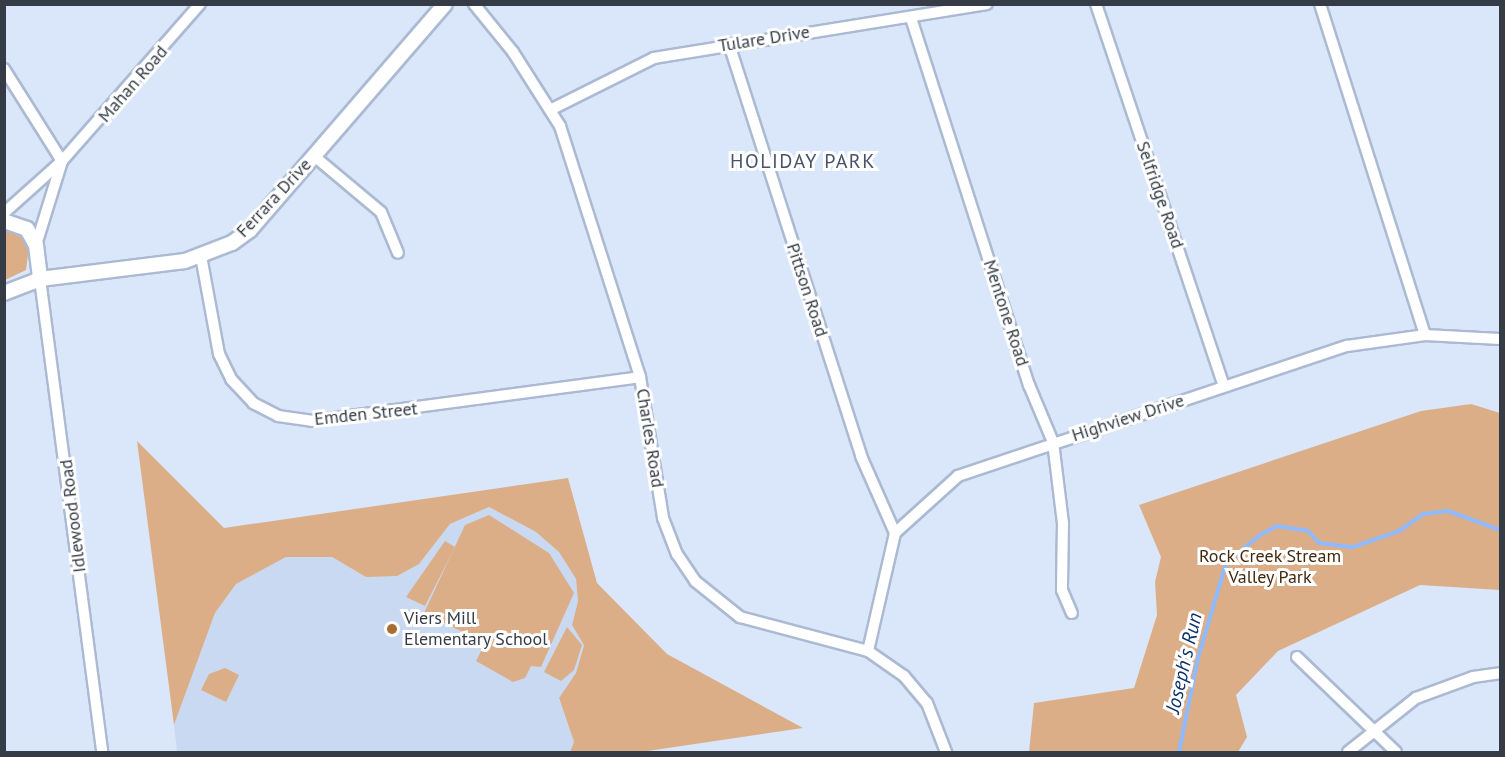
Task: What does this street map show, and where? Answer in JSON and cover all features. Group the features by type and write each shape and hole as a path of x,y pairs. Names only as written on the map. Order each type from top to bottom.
{"street":[{"name":"Mahan Road","path":"4,213 62,161 200,4"},
{"name":"Ferrara Drive","path":"40,279 201,256 250,230 445,4"},
{"name":"Charles Road","path":"474,4 552,109 640,376 663,518 695,581 740,617 868,651 903,676 927,703 946,753"},
{"name":"Tulare Drive","path":"552,109 654,58 729,44 911,18 987,4"},
{"name":"Selfridge Road","path":"1096,4 1224,386"},
{"path":"1320,4 1425,335"},
{"name":"Mentone Road","path":"911,18 1029,385 1053,442 1063,523 1062,590 1072,613"},
{"name":"Pittson Road","path":"729,44 861,456 895,533"},
{"path":"4,69 62,161"},
{"path":"314,156 381,212 398,254"},
{"name":"Mahan Road","path":"40,279 36,245 62,161"},
{"path":"4,221 27,229 36,245"},
{"name":"Emden Street","path":"201,256 219,354 231,379 252,403 278,416 312,421 640,376"},
{"path":"4,294 40,279"},
{"name":"Idlewood Road","path":"40,279 102,753"},
{"name":"Highview Drive","path":"895,533 958,476 1053,442 1347,346 1425,335 1500,339"},
{"path":"868,651 895,533"},
{"path":"1297,657 1374,726 1396,753"},
{"path":"1348,753 1374,726 1416,698 1473,677 1500,673"}],"shaded area":[{"name":"Viers Mill Elementary School","path":"489,507 536,532 559,552 576,579 578,601 572,625 584,644 576,673 559,699 574,742 570,752 177,752 174,725 215,613 236,584 286,557 332,557 366,577 419,564 450,524"}],"green space":[{"path":"5,230 28,240 28,255 26,270 5,280"},
{"name":"Rock Creek Stream Valley Park","path":"1471,404 1500,413 1500,590 1420,585 1278,651 1236,695 1247,737 1238,752 1029,752 1034,703 1134,688 1157,615 1155,582 1161,557 1139,505 1421,411"},
{"path":"137,441 224,528 568,478 597,583 667,654 803,728 641,752 570,752 574,742 559,698 576,673 584,645 572,625 578,601 576,579 559,552 536,532 489,507 450,524 419,564 397,576 366,577 332,557 286,557 236,584 215,613 174,725"},
{"path":"489,515 549,553 574,593 541,667 531,666 525,678 513,682 476,661 485,643 424,613 465,525"},
{"path":"445,541 455,547 425,606 406,597"},
{"path":"567,627 582,645 574,670 561,681 544,672"},
{"path":"225,668 239,675 226,702 201,690 209,674"}],"waterway":[{"name":"Joseph's Run","path":"1179,752 1198,658 1226,563 1260,535 1277,526 1308,531 1319,543 1353,547 1399,531 1423,514 1448,511 1500,530"}],"place":[{"name":"Viers Mill Elementary School","path":"392,629"}],"district":[{"name":"HOLIDAY PARK","path":"803,161"}]}
